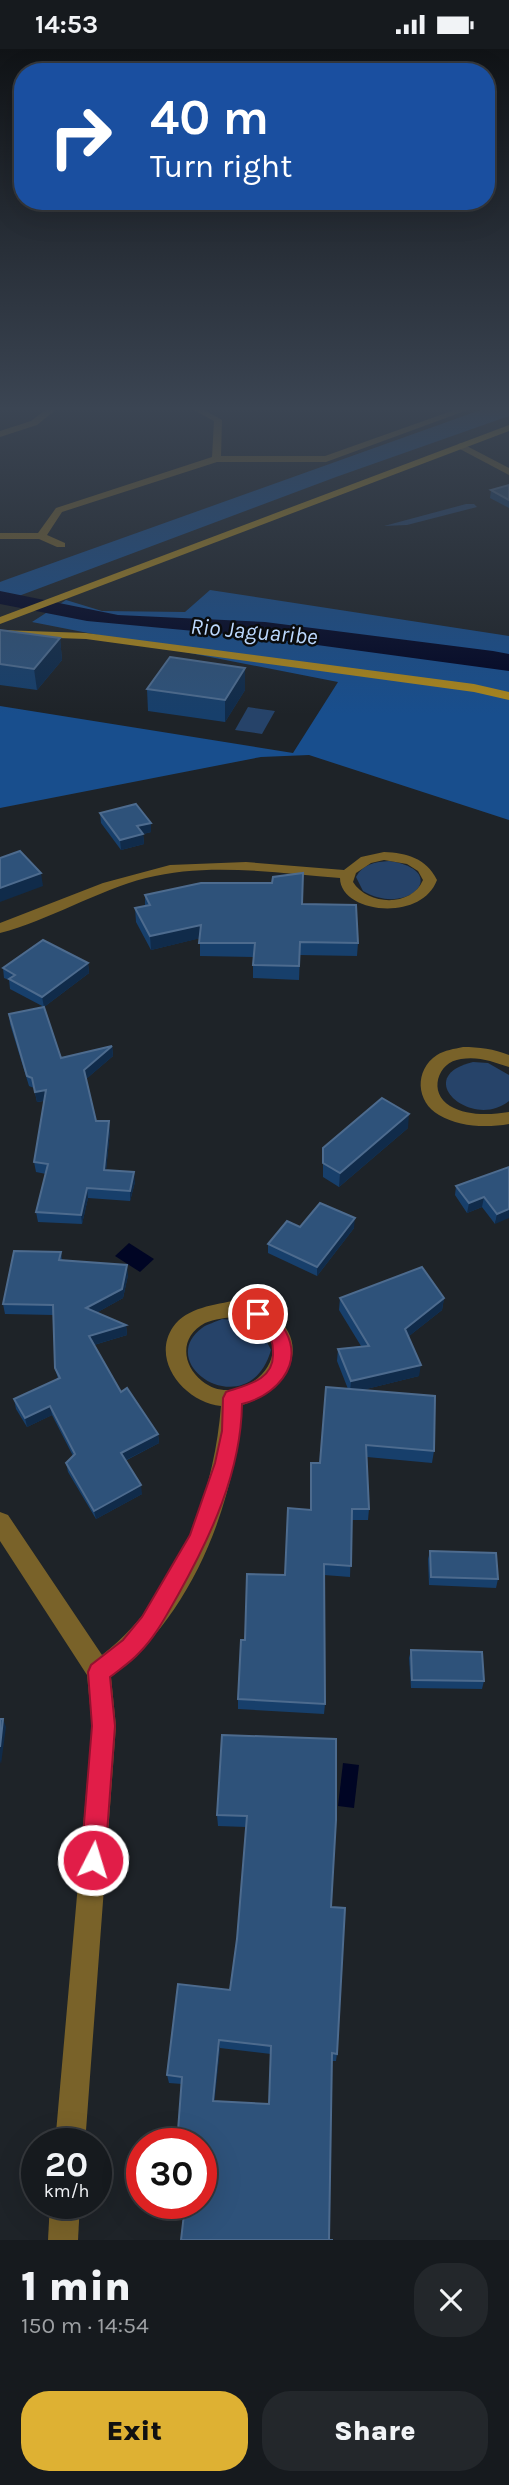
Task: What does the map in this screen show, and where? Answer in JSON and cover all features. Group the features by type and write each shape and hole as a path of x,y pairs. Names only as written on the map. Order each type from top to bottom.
{"main road":[{"path":"0,621 291,510"},
{"path":"0,633 86,636 461,687 509,696"}],"street":[{"path":"41,536 59,510"},
{"path":"0,536 41,536 61,544"},
{"path":"1,928 119,882 178,868 237,867 347,874 360,861 384,856 410,860 420,865 430,880 429,888 412,901 386,904 360,897 348,883 347,874"},
{"path":"509,1061 487,1053 456,1054 434,1067 429,1077 433,1099 449,1112 509,1132"},
{"path":"472,1121 491,1122 509,1118"},
{"path":"237,1308 258,1314 274,1327 283,1344 282,1363 272,1380 254,1392 232,1398 209,1395 190,1385 177,1369 174,1350 181,1332 195,1318 215,1310 237,1308"},
{"path":"99,1672 131,1647 149,1625 199,1539 225,1463 232,1431 232,1398"},
{"path":"0,1522 99,1672 104,1726 71,2128"},
{"path":"63,2240 64,2219"}],"shaded area":[{"path":"200,510 247,510 0,603 0,582"},
{"path":"443,510 464,510 407,525 384,526"},
{"path":"210,590 509,636 509,820 309,755 261,757 0,808 0,706 293,753 338,682 32,622 66,600 102,611 185,612"},
{"path":"248,707 275,711 262,734 235,730"},
{"path":"389,861 408,866 418,873 421,882 417,890 408,896 395,899 380,898 363,891 356,877 362,869"},
{"path":"473,1062 488,1063 509,1075 509,1101 494,1109 479,1110 465,1106 454,1098 447,1089 447,1079 455,1069"},
{"path":"222,1319 252,1325 262,1334 271,1350 260,1373 244,1384 226,1387 210,1382 196,1372 189,1358 190,1343 202,1328"}],"water":[{"name":"Rio Jaguaribe","path":"0,591 118,615 265,622 493,651 509,654 509,671 258,637 87,621 0,604"},
{"path":"129,1243 154,1259 140,1272 115,1256"},
{"path":"343,1763 359,1765 354,1808 338,1806"}],"building":[{"path":"0,630 60,638 34,669 0,664"},
{"path":"170,657 245,668 225,700 147,689"},
{"path":"136,804 151,823 137,826 143,834 120,840 100,813"},
{"path":"20,851 41,873 0,888 0,858"},
{"path":"303,873 302,904 356,905 358,943 300,942 299,966 253,965 255,943 199,943 201,925 150,936 135,908 150,905 145,895 201,883 272,883 273,877"},
{"path":"43,940 88,963 42,997 9,979 15,975 3,968"},
{"path":"44,1007 61,1058 112,1046 84,1070 96,1121 109,1121 104,1170 134,1172 130,1191 87,1188 81,1215 36,1212 48,1164 34,1162 46,1090 35,1092 32,1078 27,1076 9,1014"},
{"path":"382,1098 409,1114 340,1173 323,1163 323,1148"},
{"path":"509,1167 509,1209 497,1214 484,1197 469,1203 456,1186"},
{"path":"320,1203 355,1218 317,1267 268,1244 287,1221 300,1227"},
{"path":"14,1251 61,1252 59,1260 127,1265 122,1289 86,1308 126,1325 89,1336 121,1392 127,1388 158,1434 121,1453 141,1485 94,1511 66,1463 75,1454 50,1406 25,1418 14,1399 60,1378 55,1368 53,1305 3,1304"},
{"path":"422,1267 444,1298 405,1329 421,1365 351,1381 338,1349 369,1346 340,1298"},
{"path":"326,1387 435,1396 434,1451 366,1445 369,1509 352,1509 351,1566 324,1564 325,1704 238,1699 241,1640 245,1640 247,1574 285,1575 288,1508 311,1510 311,1463 320,1463"},
{"path":"430,1551 496,1553 498,1579 431,1577"},
{"path":"411,1650 482,1652 484,1681 412,1680"},
{"path":"0,1719 3,1719 0,1747"},
{"path":"222,1735 336,1739 336,1820 331,1907 345,1908 337,2054 332,2053 329,2240 181,2240 183,2219 217,2219 217,2128 178,2128 182,2077 167,2075 178,1984 230,1990 247,1816 217,1815","holes":["219,2040 271,2046 269,2104 213,2101"]}],"route":[{"path":"93,1860 104,1726 99,1672 131,1647 149,1625 199,1539 225,1463 232,1431 232,1398 254,1392 272,1380 282,1363 283,1344 274,1327 258,1314"}]}
